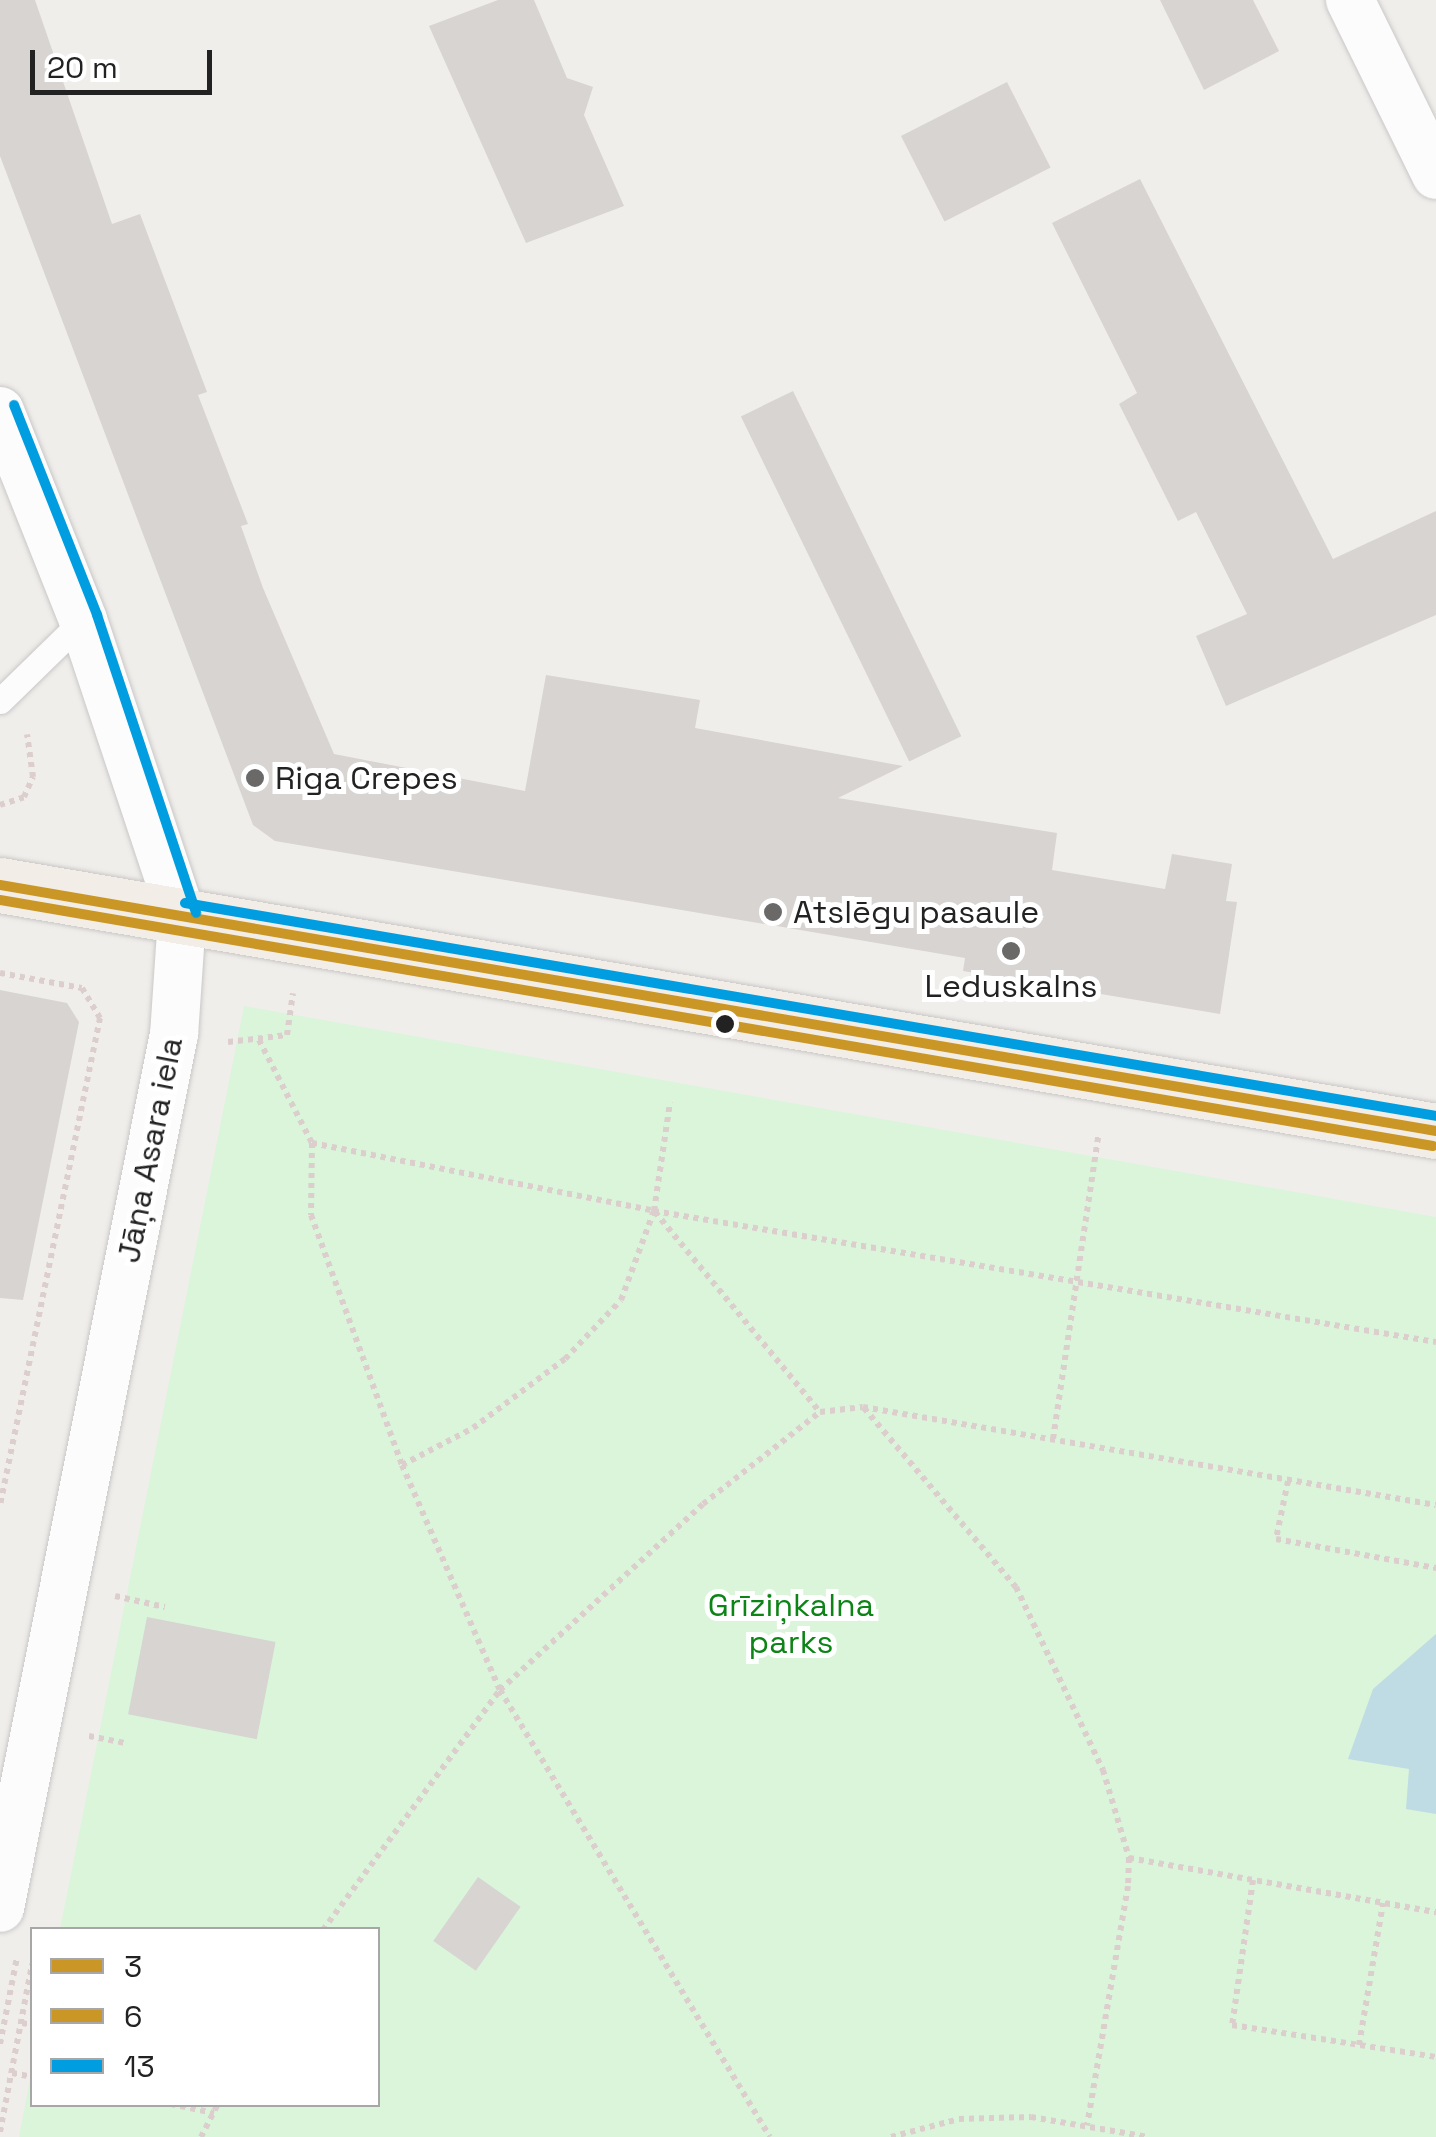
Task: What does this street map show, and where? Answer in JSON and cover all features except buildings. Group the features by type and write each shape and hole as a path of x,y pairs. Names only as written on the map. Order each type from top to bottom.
{"main road":[{"path":"0,885 1436,1131"}],"street":[{"path":"1350,0 1436,175"},
{"name":"Jāņa Asara iela","path":"0,412 84,620 182,918 174,1034 0,1908"}],"lane":[{"path":"0,702 84,620"}],"path":[{"path":"0,973 82,988 100,1018 0,1506"},
{"path":"215,1043 287,1035 294,983"},
{"path":"258,1040 312,1143 311,1215 402,1464 500,1690 770,2137"},
{"path":"1053,1439 1109,1075"},
{"path":"402,1464 474,1428 565,1359 621,1300 654,1211 670,1102"},
{"path":"312,1143 654,1211 1076,1285 1436,1342"},
{"path":"654,1211 820,1412"},
{"path":"863,1408 1016,1587 1103,1770 1128,1858 1087,2126"},
{"path":"325,1927 500,1690 703,1504 820,1412 863,1408 1436,1505"},
{"path":"1288,1481 1276,1539 1436,1568"},
{"path":"104,1594 164,1607"},
{"path":"78,1734 124,1743"},
{"path":"1128,1858 1436,1912"},
{"path":"1252,1880 1232,2025 1436,2057"},
{"path":"1359,2045 1383,1903"},
{"path":"0,2132 30,1976"},
{"path":"22,2022 30,2024"},
{"path":"12,2073 30,2077"},
{"path":"185,2107 214,2113"},
{"path":"201,2137 217,2107"},
{"path":"891,2137 959,2119 1087,2126 1148,2137"}],"green space":[{"name":"Grīziņkalna parks","path":"244,1006 1436,1217 1436,2137 19,2137 30,2079 30,2107 380,2107 380,1927 60,1927"}],"water":[{"path":"1436,1634 1436,1814 1406,1809 1409,1769 1348,1759 1373,1689"}],"transit line":[{"name":"13","path":"14,405 97,615 196,913"},
{"name":"3","path":"0,885 1436,1131"},
{"name":"6","path":"0,900 1433,1146"},
{"name":"13","path":"185,903 1436,1116"}],"place":[{"name":"Riga Crepes","path":"255,778"},
{"name":"Atslēgu pasaule","path":"773,912"},
{"name":"Leduskalns","path":"1011,951"}]}
